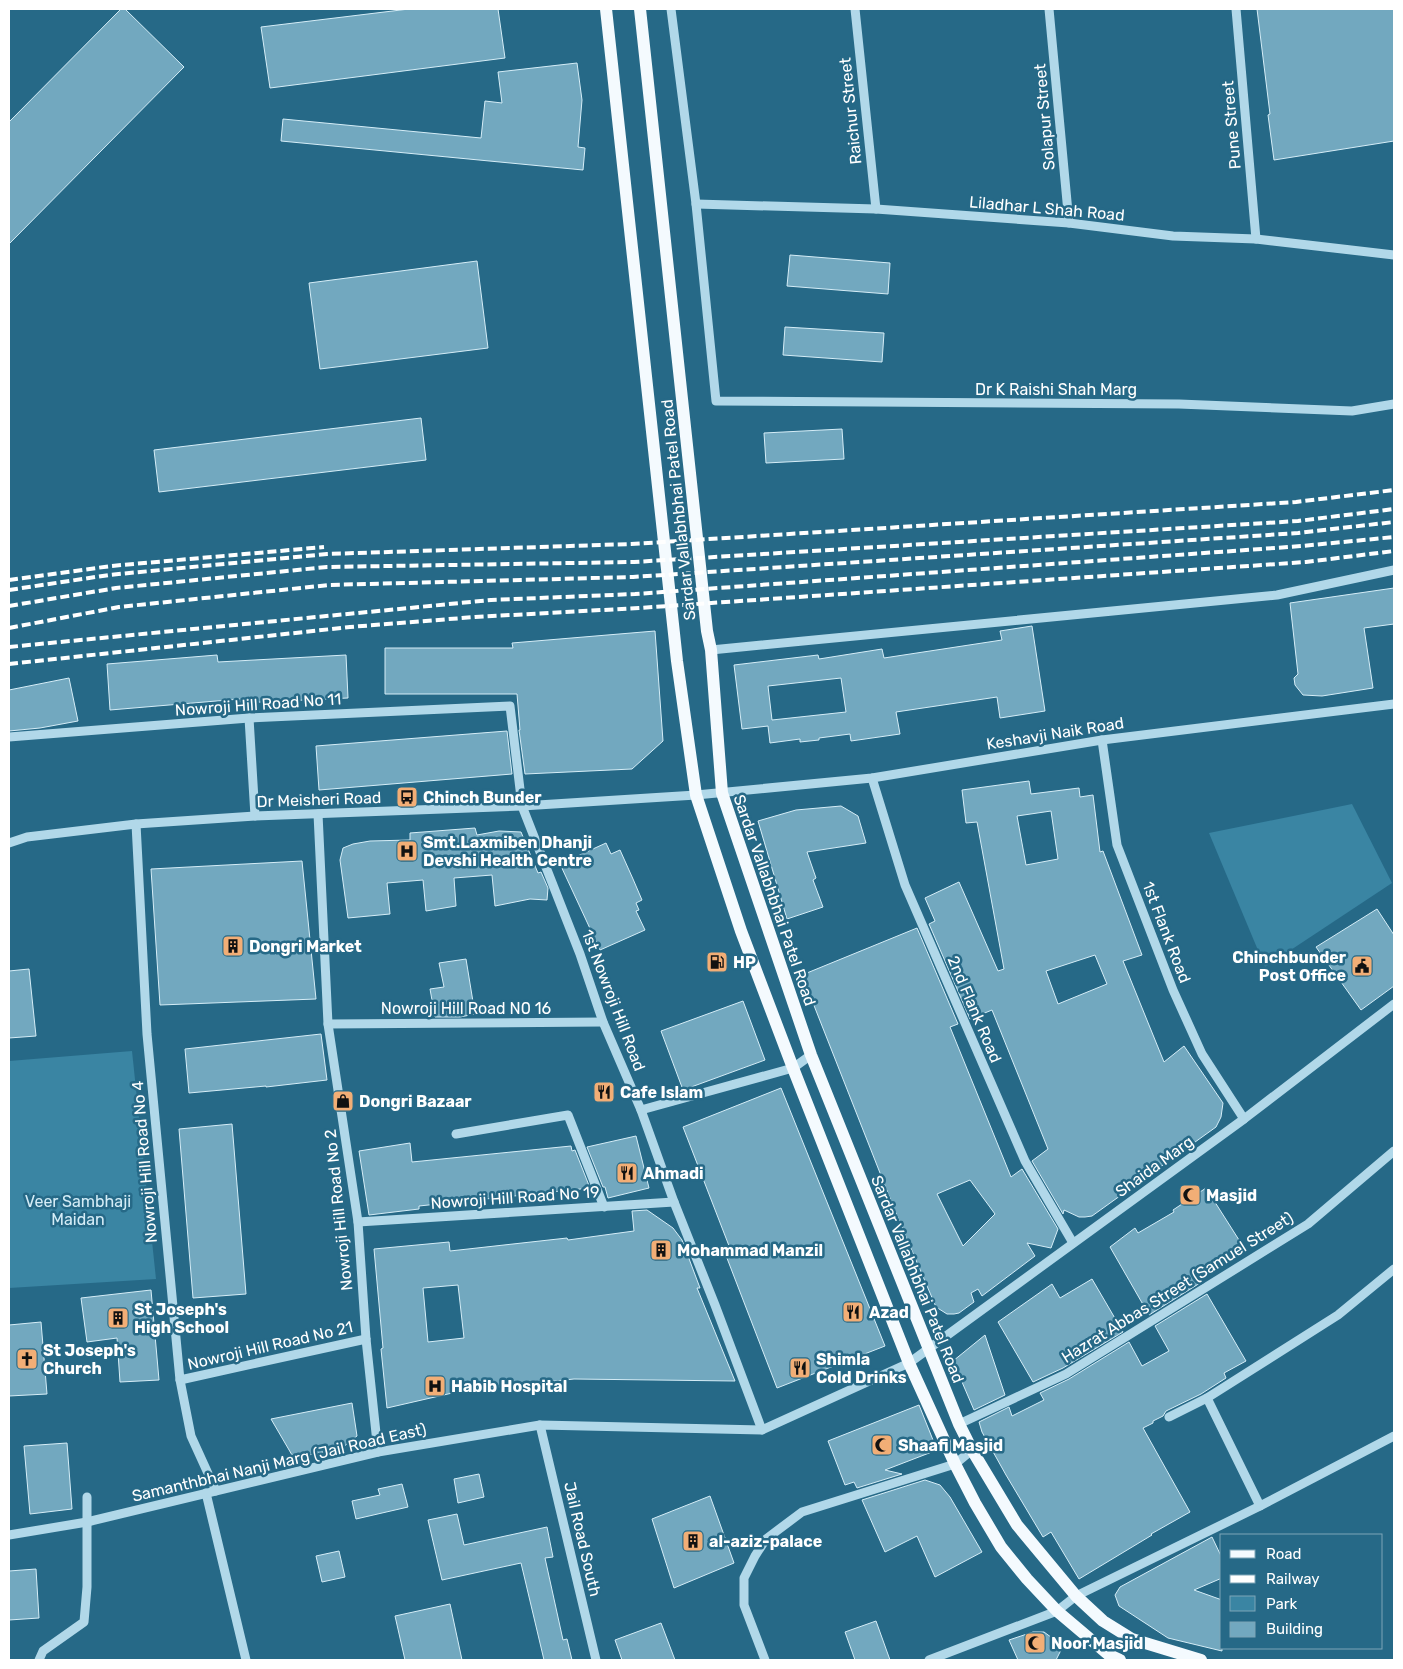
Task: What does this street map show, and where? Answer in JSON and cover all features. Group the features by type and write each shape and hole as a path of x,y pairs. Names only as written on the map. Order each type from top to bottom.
{"main road":[{"name":"Sardar Vallabhbhai Patel Road","path":"606,9 674,634 696,795 741,931 793,1068 909,1364 955,1464 975,1503 1002,1548 1027,1579 1057,1611 1109,1655 1120,1660"},
{"name":"Sardar Vallabhbhai Patel Road","path":"640,9 707,631 711,650 722,793 811,1055 959,1424 972,1450 1017,1525 1076,1596 1102,1621 1132,1639 1201,1660"}],"street":[{"path":"671,9 696,204"},
{"name":"Raichur Street","path":"854,9 876,209"},
{"name":"Solapur Street","path":"1049,9 1069,223"},
{"name":"Pune Street","path":"1236,9 1256,240"},
{"name":"Liladhar L Shah Road","path":"696,204 876,209 1069,223 1173,236 1256,240 1394,255"},
{"name":"Dr K Raishi Shah Marg","path":"696,204 716,401 1179,404 1352,411 1394,404"},
{"path":"711,650 1277,595 1394,570"},
{"name":"Keshavji Naik Road","path":"722,793 872,778 1102,740 1394,704"},
{"name":"Nowroji Hill Road No 11","path":"9,737 249,718 510,706"},
{"name":"1st Nowroji Hill Road","path":"510,706 522,806 580,954 603,1022 641,1110 674,1202 762,1430"},
{"path":"249,718 254,816"},
{"name":"1st Flank Road","path":"1102,740 1117,845 1173,990 1202,1054 1244,1120"},
{"name":"2nd Flank Road","path":"872,778 905,885 1024,1161 1073,1243"},
{"name":"Dr Meisheri Road","path":"9,844 27,837 136,824 254,816 522,806 722,793"},
{"name":"Nowroji Hill Road No 2","path":"318,814 328,1024 358,1222 366,1339 378,1452"},
{"name":"Nowroji Hill Road No 4","path":"136,824 147,1034 180,1380 191,1436 216,1492"},
{"name":"Shaida Marg","path":"929,1350 1244,1120 1394,1004"},
{"name":"Nowroji Hill Road N0 16","path":"328,1024 603,1022"},
{"path":"641,1110 793,1068 811,1055"},
{"path":"456,1134 568,1114 604,1207"},
{"name":"Hazrat Abbas Street (Samuel Street)","path":"959,1424 1066,1374 1308,1224 1394,1151"},
{"name":"Nowroji Hill Road No 19","path":"358,1222 674,1202"},
{"path":"1169,1417 1208,1398 1338,1315 1394,1269"},
{"name":"Nowroji Hill Road No 21","path":"180,1380 366,1339"},
{"name":"Samanthbhai Nanji Marg (Jail Road East)","path":"9,1536 87,1522 378,1452 540,1425 762,1430 909,1364 929,1350"},
{"path":"1208,1398 1260,1506"},
{"name":"Jail Road South","path":"540,1425 596,1660"},
{"path":"930,1660 1057,1611 1076,1596 1260,1506 1394,1436"},
{"path":"765,1660 744,1605 744,1578 766,1539 802,1512 955,1464 972,1450"},
{"path":"206,1493 246,1660"},
{"path":"39,1660 43,1651 84,1622 87,1588 88,1497"}],"green space":[{"path":"1352,804 1392,883 1265,967 1209,833"},
{"name":"Veer Sambhaji Maidan","path":"132,1051 156,1279 9,1288 9,1061"}],"building":[{"path":"121,9 125,9 184,67 9,244 9,122"},
{"path":"409,9 498,9 505,58 270,88 261,27"},
{"path":"1257,9 1394,9 1394,141 1274,160"},
{"path":"577,63 582,100 578,147 585,148 583,170 281,141 283,119 481,138 485,101 502,103 498,72"},
{"path":"790,255 890,263 888,294 787,286"},
{"path":"477,261 488,348 320,369 309,283"},
{"path":"785,327 884,333 882,362 783,355"},
{"path":"421,418 426,460 159,492 154,450"},
{"path":"842,429 844,459 766,463 764,433"},
{"path":"1394,588 1394,624 1364,628 1373,688 1322,696 1303,695 1295,685 1294,678 1298,674 1290,603"},
{"path":"1032,626 1045,711 1000,718 997,697 896,712 900,734 851,741 850,734 819,738 819,740 800,742 800,739 770,743 768,726 742,729 734,665 818,655 819,659 882,649 884,658 1002,640 1000,631","holes":["841,678 846,712 772,720 768,686"]},
{"path":"655,631 663,741 632,769 525,774 519,730 517,694 385,694 385,648 513,648 512,643"},
{"path":"217,655 218,662 346,655 348,698 240,703 240,699 110,710 107,664"},
{"path":"69,678 78,721 9,731 9,690"},
{"path":"507,731 512,774 319,790 316,746"},
{"path":"1029,781 1031,794 1079,788 1080,797 1093,795 1100,852 1103,851 1142,955 1123,961 1164,1062 1184,1046 1223,1103 1221,1117 1216,1127 1092,1216 1079,1217 1064,1210 1063,1214 1032,1161 1048,1149 992,1010 970,1019 929,924 935,921 925,898 959,882 998,971 1004,969 977,822 966,823 962,790","holes":["1051,811 1058,859 1026,865 1017,816","1095,955 1107,984 1058,1004 1046,971"]},
{"path":"841,806 858,816 866,843 807,852 816,878 813,880 823,907 787,919 758,821 796,810"},
{"path":"475,828 477,835 499,831 521,832 538,873 541,872 548,888 547,900 530,899 495,906 492,875 454,878 456,906 426,911 423,880 387,883 390,914 348,918 340,860 343,848 370,841 410,840 410,833"},
{"path":"606,843 611,854 620,850 642,900 636,903 639,910 636,911 645,930 600,950 560,864"},
{"name":"Dongri Market","path":"302,861 316,999 160,1005 151,869"},
{"name":"Chinchbunder Post Office","path":"1377,909 1394,935 1394,986 1361,1010 1316,947"},
{"path":"917,928 958,1024 950,1027 1011,1177 1022,1169 1058,1229 1051,1248 1027,1243 1035,1256 982,1296 978,1289 971,1293 974,1302 959,1313 947,1314 936,1307 895,1211 802,975","holes":["970,1180 995,1214 963,1246 937,1194"]},
{"path":"466,959 475,1014 460,1017 435,1017 430,989 444,987 439,963"},
{"path":"29,969 36,1036 9,1038 9,971"},
{"path":"743,1001 765,1060 683,1090 661,1031"},
{"path":"321,1034 327,1080 189,1093 185,1049"},
{"path":"781,1088 885,1346 777,1388 725,1253 731,1251 683,1127"},
{"path":"232,1124 246,1294 193,1298 179,1129"},
{"path":"636,1136 649,1188 608,1198 587,1147"},
{"path":"410,1143 412,1162 571,1146 572,1151 575,1150 590,1188 419,1206 419,1209 369,1215 359,1151"},
{"path":"1206,1188 1246,1251 1149,1315 1110,1247 1135,1228 1138,1233 1174,1212 1173,1210"},
{"path":"647,1210 673,1228 682,1240 700,1288 697,1288 735,1381 574,1379 461,1391 387,1408 374,1249 449,1242 450,1251 567,1238 568,1240 634,1231 632,1211","holes":["458,1285 464,1338 428,1342 423,1288"]},
{"path":"1092,1279 1123,1332 1063,1368 1033,1382 998,1322 1052,1284 1060,1298"},
{"name":"St Joseph's High School","path":"151,1290 159,1380 120,1382 117,1338 87,1342 81,1298"},
{"path":"1207,1294 1246,1361 1224,1373 1226,1378 1201,1394 1166,1411 1163,1416 1143,1428 1190,1512 1079,1579 1051,1532 1043,1537 982,1432 979,1422 1009,1407 1012,1416 1044,1400 1040,1393 1069,1379 1129,1342 1142,1366 1169,1351 1155,1326"},
{"name":"St Joseph's Church","path":"41,1322 47,1394 9,1396 9,1325"},
{"path":"985,1335 1005,1395 974,1410 953,1361"},
{"path":"352,1403 357,1436 342,1448 304,1456 292,1455 271,1419"},
{"name":"Shaafi Masjid","path":"919,1405 937,1450 885,1470 902,1474 857,1488 854,1482 845,1485 828,1441"},
{"path":"67,1443 72,1509 30,1514 24,1446"},
{"path":"479,1474 484,1497 458,1503 454,1479"},
{"path":"925,1480 940,1485 950,1497 982,1552 935,1577 917,1536 885,1552 862,1500"},
{"path":"402,1484 408,1507 356,1519 352,1501 380,1495 378,1489"},
{"name":"al-aziz-palace","path":"710,1496 734,1563 674,1588 652,1519"},
{"path":"457,1514 464,1545 547,1527 553,1557 545,1558 563,1640 567,1639 572,1660 544,1660 521,1563 442,1580 428,1520"},
{"path":"1212,1537 1220,1554 1220,1579 1194,1590 1220,1599 1220,1649 1222,1651 1168,1638 1119,1606 1115,1595 1120,1587"},
{"path":"339,1551 345,1577 322,1582 316,1556"},
{"path":"36,1569 39,1618 9,1620 9,1571"},
{"path":"450,1604 462,1660 405,1660 395,1616"},
{"path":"876,1621 890,1660 855,1660 845,1632"},
{"path":"661,1623 675,1660 622,1660 615,1640"},
{"name":"Noor Masjid","path":"1033,1632 1044,1632 1063,1646 1056,1660 1018,1660 1009,1640"}],"railway":[{"path":"9,590 109,575 327,554 631,544 1296,502 1394,490"},
{"path":"9,606 116,588 327,567 634,562 1298,521 1394,509"},
{"path":"9,628 119,607 329,585 633,577 1298,533 1394,522"},
{"path":"9,647 491,600 635,594 1302,546 1394,537"},
{"path":"9,580 111,566 324,547"},
{"path":"9,664 350,627 1306,562 1394,551"}],"place":[{"name":"Chinch Bunder","path":"407,797"},
{"name":"Smt.Laxmiben Dhanji Devshi Health Centre","path":"407,851"},
{"name":"Dongri Market","path":"233,946"},
{"name":"HP","path":"717,962"},
{"name":"Chinchbunder Post Office","path":"1362,966"},
{"name":"Cafe Islam","path":"604,1092"},
{"name":"Dongri Bazaar","path":"343,1101"},
{"name":"Ahmadi","path":"627,1173"},
{"name":"Masjid","path":"1190,1195"},
{"name":"Mohammad Manzil","path":"661,1250"},
{"name":"Azad","path":"853,1312"},
{"name":"St Joseph's High School","path":"118,1318"},
{"name":"St Joseph's Church","path":"27,1359"},
{"name":"Shimla Cold Drinks","path":"800,1368"},
{"name":"Habib Hospital","path":"435,1386"},
{"name":"Shaafi Masjid","path":"882,1445"},
{"name":"al-aziz-palace","path":"693,1541"},
{"name":"Noor Masjid","path":"1035,1643"}]}
